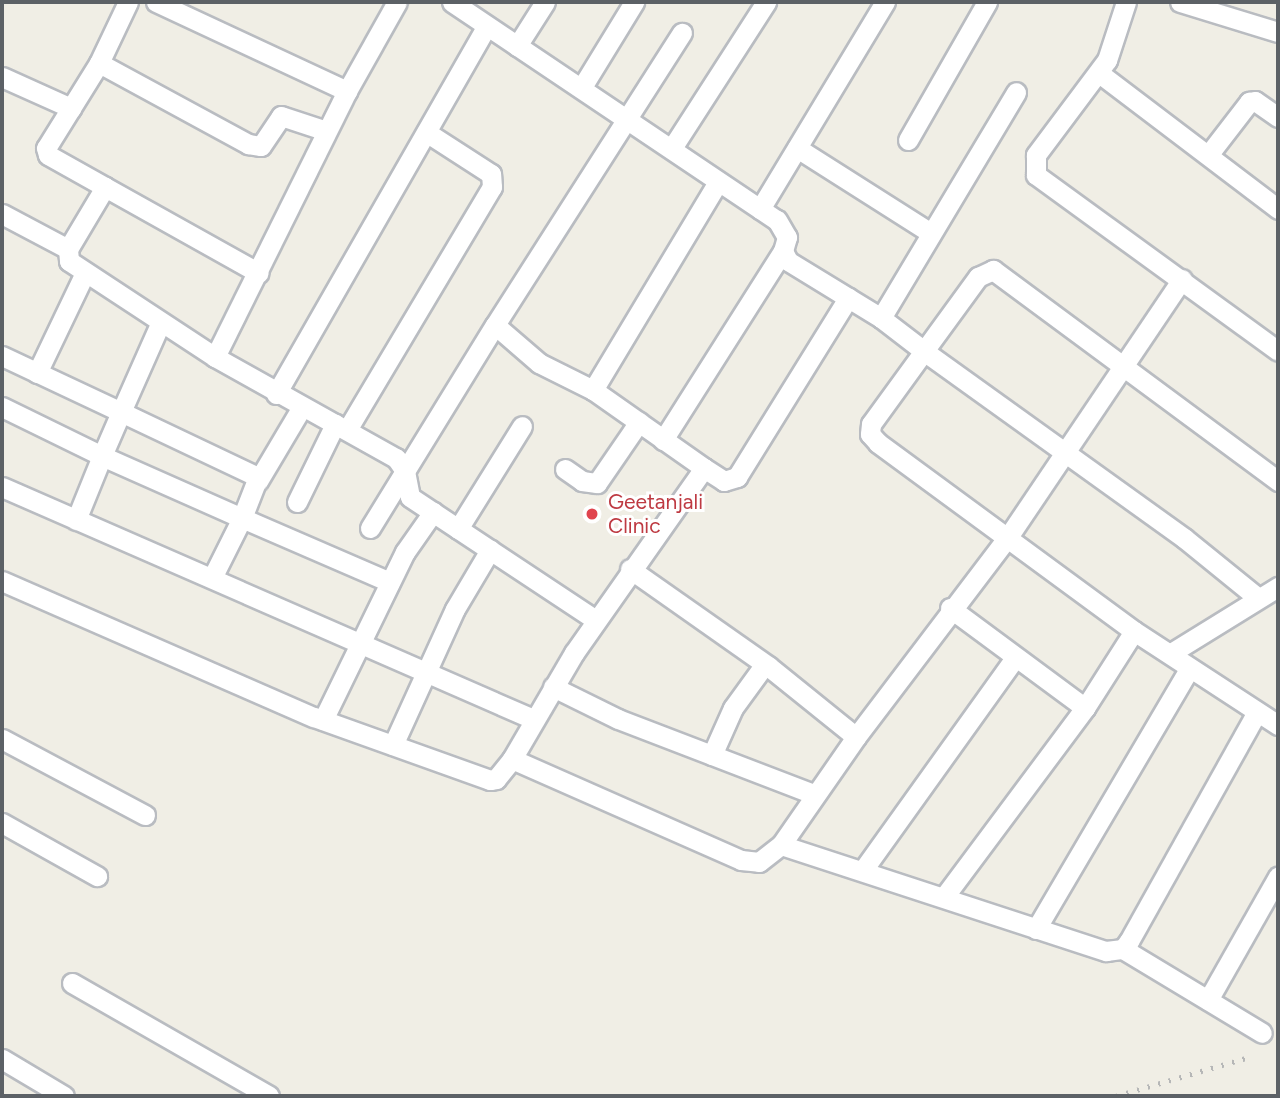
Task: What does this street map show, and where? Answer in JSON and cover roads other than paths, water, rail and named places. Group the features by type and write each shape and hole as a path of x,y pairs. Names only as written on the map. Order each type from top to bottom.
{"street":[{"path":"128,2 99,63 46,151 259,273"},
{"path":"156,2 347,91"},
{"path":"215,358 347,91 397,2"},
{"path":"452,2 672,148 782,226 787,241 783,251 663,440"},
{"path":"517,46 545,2"},
{"path":"582,87 635,2"},
{"path":"672,148 766,2"},
{"path":"760,209 885,2"},
{"path":"908,140 987,2"},
{"path":"1126,2 1099,73 1036,155 1034,171 1278,351"},
{"path":"1180,2 1278,32"},
{"path":"276,394 487,26"},
{"path":"370,528 495,325 682,33"},
{"path":"99,63 248,144 261,146 281,116 327,131"},
{"path":"1099,73 1278,209"},
{"path":"2,77 71,107"},
{"path":"881,318 1016,92"},
{"path":"1209,154 1249,102 1255,101 1278,117"},
{"path":"296,502 492,187 491,174 426,132"},
{"path":"797,148 931,233"},
{"path":"593,390 718,182"},
{"path":"105,187 68,250 69,261 160,324 215,358 396,458 405,471 410,497 596,620"},
{"path":"2,214 68,250"},
{"path":"783,251 788,261 881,318 1258,597"},
{"path":"1278,481 1006,277 989,269 871,424 870,433 956,505 1008,537 1133,631 1171,653 1278,725"},
{"path":"37,373 85,273"},
{"path":"512,759 740,860 759,862 781,845 813,794 950,608 1008,537 1063,451 1182,279"},
{"path":"495,325 539,363 593,390 724,481 737,477 848,298"},
{"path":"76,520 160,324"},
{"path":"2,356 257,475 258,481"},
{"path":"2,407 102,456 390,582"},
{"path":"212,578 258,481 302,407"},
{"path":"565,469 583,481 597,483 639,422"},
{"path":"458,528 522,426"},
{"path":"2,581 323,720 490,780 496,779 512,759 533,719 596,620 704,468"},
{"path":"2,487 533,719"},
{"path":"323,720 390,582 433,512"},
{"path":"393,744 425,672 490,550"},
{"path":"630,569 765,664 856,737"},
{"path":"1171,653 1278,587"},
{"path":"950,608 1014,659 1085,708"},
{"path":"944,897 1085,708 1133,631"},
{"path":"863,870 1014,659"},
{"path":"712,755 733,708 765,664"},
{"path":"1036,929 1190,668"},
{"path":"553,687 618,719 813,794"},
{"path":"1123,949 1257,712"},
{"path":"2,739 145,815"},
{"path":"2,823 97,876"},
{"path":"781,845 1106,951 1123,949 1262,1034"},
{"path":"1208,1000 1278,877"},
{"path":"72,983 269,1096"},
{"path":"2,1059 64,1096"}],"railway":[{"path":"1116,1096 1249,1057"}],"place":[{"name":"Geetanjali Clinic","path":"592,514"}]}
